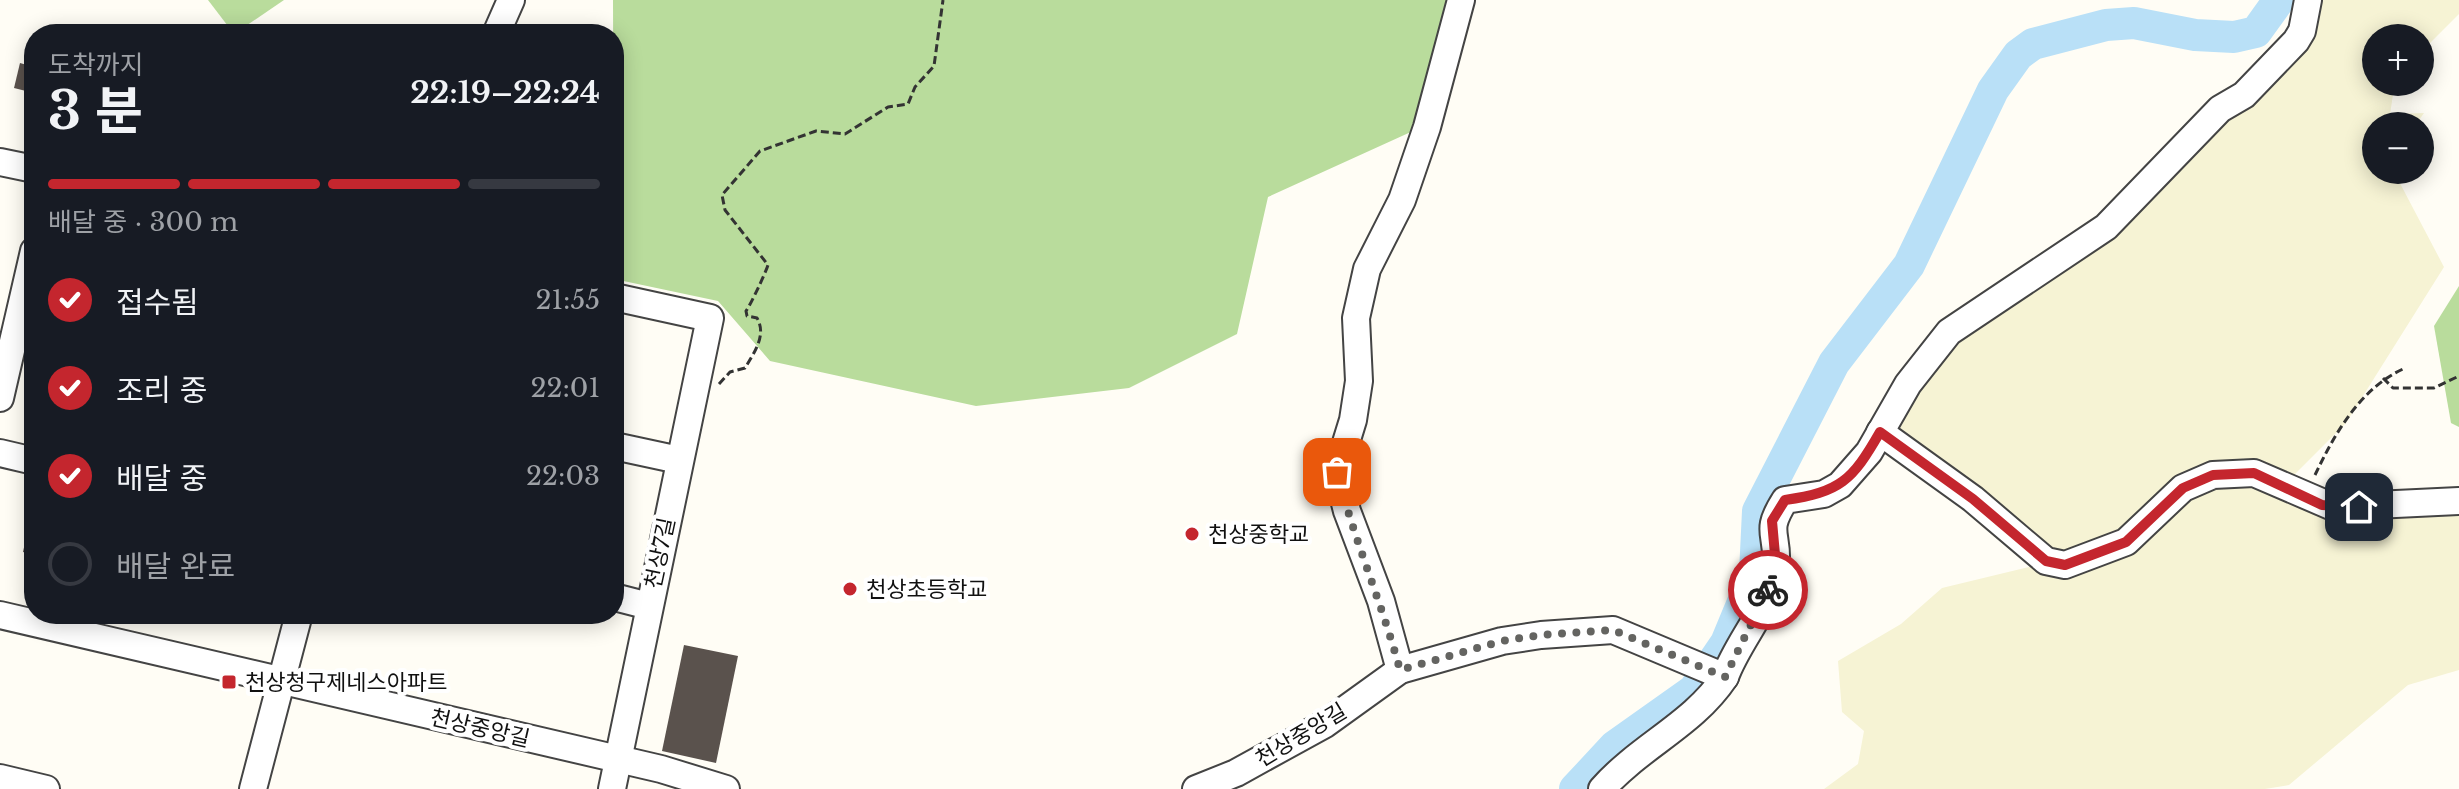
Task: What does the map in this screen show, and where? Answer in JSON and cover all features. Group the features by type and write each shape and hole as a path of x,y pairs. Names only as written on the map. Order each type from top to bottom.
{"street":[{"path":"500,24 511,0"},
{"path":"1400,670 1381,601 1347,511 1337,472 1357,394 1356,318 1367,269 1402,200 1427,127 1461,0"},
{"path":"1602,789 1638,752 1685,721 1711,698 1763,603 1776,566 1772,521 1785,500 1824,494 1840,485 1869,452 1908,384 1949,332 2106,227 2158,171 2185,149 2220,109 2244,95 2296,41 2302,31 2308,0"},
{"path":"0,162 24,167"},
{"path":"0,398 24,288"},
{"name":"천상7길","path":"612,789 621,760 649,606 710,318 624,299"},
{"path":"1880,432 1973,499 2046,561 2065,565 2126,542 2191,483 2213,475 2254,473 2333,507 2459,501"},
{"path":"624,448 679,460"},
{"path":"0,453 24,459"},
{"path":"624,600 649,606"},
{"name":"천상중앙길","path":"0,615 24,621"},
{"name":"천상중앙길","path":"38,624 621,760 726,789"},
{"path":"253,789 296,624"},
{"name":"천상중앙길","path":"1196,789 1236,773 1325,724 1400,670 1502,641 1613,630 1721,675"},
{"path":"0,778 46,789"}],"path":[{"path":"713,390 730,372 745,368 753,356 761,324 757,318 747,316 746,311 754,302 754,289 765,276 768,265 725,210 722,195 760,151 816,131 845,134 888,107 908,104 915,87 934,66 943,0"},
{"path":"2284,486 2312,482 2331,443 2360,400 2383,378 2403,369"},
{"path":"2383,378 2393,388 2434,388 2459,376"}],"shaded area":[{"path":"2306,0 2459,0 2459,14 2434,39 2434,24 2362,24 2362,96 2393,96 2390,112 2362,112 2362,184 2400,184 2444,267 2346,423 2285,484 2327,511 2459,501 2459,670 2408,685 2289,785 2265,789 1824,789 1858,764 1864,731 1842,712 1838,661 1901,624 1942,588 2050,562 1881,435 1927,352 2025,290 2268,73"}],"green space":[{"path":"208,0 284,0 249,24 226,24"},
{"path":"613,0 1447,0 1413,131 1268,197 1237,334 1129,388 976,406 770,361 718,301 624,281 624,24 613,24"},
{"path":"2459,286 2459,427 2451,423 2434,326"}],"building":[{"path":"20,63 24,64 24,90 14,88"},
{"path":"684,645 738,656 716,763 662,751"}],"waterway":[{"path":"1575,789 1615,746 1694,690 1726,643 1755,573 1758,511 1834,363 1909,265 1993,90 2018,55 2033,44 2106,25 2134,23 2195,35 2234,37 2256,32 2279,0"}],"way so far":[{"path":"1337,472 1362,555 1381,601 1400,670 1442,655 1460,655 1502,641 1613,630 1725,677 1768,590"}],"place":[{"name":"천상중학교","path":"1192,534"},
{"name":"천상초등학교","path":"850,589"},
{"name":"천상청구제네스아파트","path":"229,682"}],"route":[{"path":"1768,590 1776,566 1772,521 1785,500 1824,494 1840,485 1869,452 1880,432 1973,499 2046,561 2065,565 2126,542 2183,488 2213,475 2254,473 2322,505 2359,507"}]}
